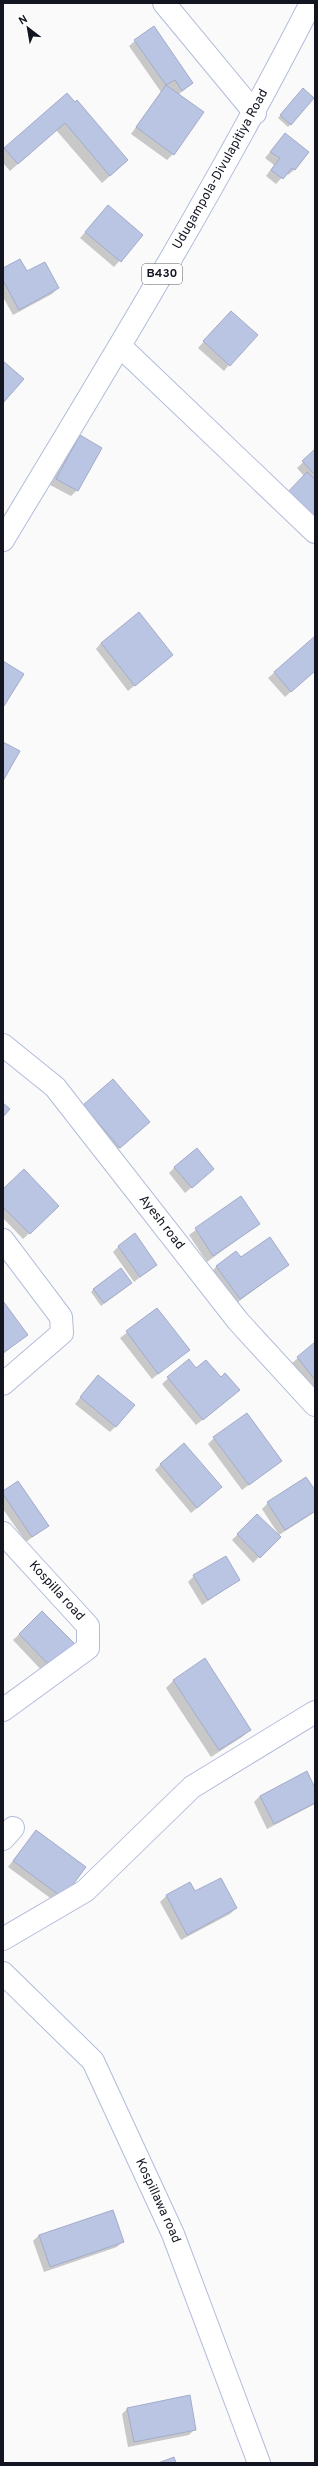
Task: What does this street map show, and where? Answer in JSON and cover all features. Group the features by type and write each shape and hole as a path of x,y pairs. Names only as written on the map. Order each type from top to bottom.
{"street":[{"path":"164,3 255,112"},
{"name":"Udugampola-Divulapitiya Road","path":"3,540 120,346 255,112 311,3"},
{"path":"120,346 315,532"},
{"name":"Ayesh road","path":"3,1044 55,1087 238,1321 315,1405"},
{"path":"3,1240 61,1317 62,1333 3,1384"},
{"name":"Kospilla road","path":"3,1533 88,1626 88,1648 3,1710"},
{"path":"3,1939 85,1891 192,1787 315,1712"},
{"name":"Kospillawa road","path":"3,1973 93,2061 173,2234 259,2463"}],"building":[{"path":"154,26 193,83 182,91 175,80 166,85 134,40"},
{"path":"166,85 204,112 174,155 136,127"},
{"path":"303,88 314,98 291,125 280,115"},
{"path":"67,93 75,102 77,100 128,160 110,176 65,123 18,164 4,148"},
{"path":"285,133 309,152 295,170 292,168 283,179 271,170 280,158 270,152"},
{"path":"108,205 143,235 121,262 85,232"},
{"path":"20,259 27,271 45,262 59,288 19,310 3,280 3,268"},
{"path":"231,311 258,335 230,366 203,341"},
{"path":"3,361 24,379 3,403"},
{"path":"80,435 102,448 78,491 56,479"},
{"path":"315,449 315,475 302,461"},
{"path":"307,472 315,479 315,513 309,519 284,496"},
{"path":"139,612 173,655 135,686 101,643"},
{"path":"315,636 315,671 291,692 274,672"},
{"path":"3,661 24,674 4,706 3,706"},
{"path":"3,742 20,751 3,781"},
{"path":"113,1079 150,1122 120,1148 83,1105"},
{"path":"3,1103 10,1109 3,1117"},
{"path":"197,1148 214,1169 192,1188 174,1167"},
{"path":"24,1169 59,1206 30,1234 3,1207 3,1189"},
{"path":"241,1196 260,1224 213,1256 195,1228"},
{"path":"135,1233 157,1265 140,1277 118,1246"},
{"path":"270,1237 289,1265 240,1299 216,1266 236,1251 241,1257"},
{"path":"121,1268 132,1283 104,1303 93,1289"},
{"path":"3,1301 28,1335 3,1353"},
{"path":"157,1308 190,1350 158,1374 126,1331"},
{"path":"315,1342 315,1380 297,1357"},
{"path":"189,1359 196,1368 206,1360 221,1377 225,1373 240,1390 203,1420 167,1377"},
{"path":"98,1375 135,1405 116,1427 80,1397"},
{"path":"247,1413 282,1461 249,1485 213,1437"},
{"path":"184,1443 222,1487 197,1508 160,1464"},
{"path":"306,1477 315,1490 315,1511 285,1530 267,1502"},
{"path":"18,1481 49,1526 32,1537 3,1494 3,1491"},
{"path":"257,1514 281,1537 260,1558 237,1534"},
{"path":"226,1556 240,1580 208,1600 193,1575"},
{"path":"42,1611 76,1645 52,1668 19,1634"},
{"path":"205,1658 251,1730 219,1750 173,1680"},
{"path":"307,1771 315,1788 315,1803 274,1824 260,1796"},
{"path":"36,1830 86,1867 63,1898 13,1861"},
{"path":"221,1878 237,1908 187,1935 166,1895 190,1882 195,1891"},
{"path":"113,2210 124,2242 50,2267 39,2235"},
{"path":"190,2395 196,2430 134,2442 127,2408"},
{"path":"174,2457 176,2463 158,2463"}]}
